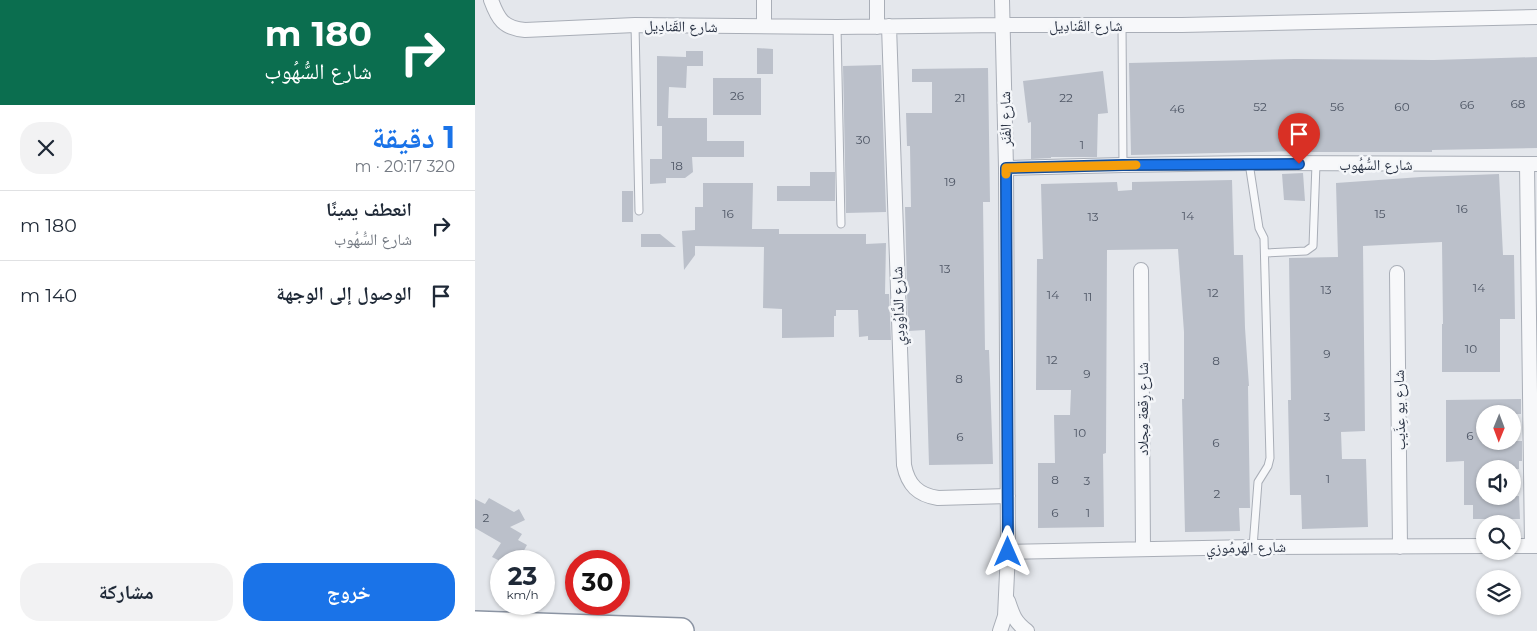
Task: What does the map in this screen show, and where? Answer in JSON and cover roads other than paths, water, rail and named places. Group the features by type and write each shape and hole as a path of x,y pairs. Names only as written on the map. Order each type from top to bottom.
{"highway":[{"path":"475,624 681,631"}],"street":[{"name":"شارع القَنادِيل","path":"491,0 499,18 514,29 635,25 837,27 1182,25 1537,17"},
{"path":"764,0 764,26"},
{"name":"شارع الدَّاوُودِي","path":"877,0 883,27 906,475 918,491 928,496 938,498 1008,496"},
{"name":"شارع الفَنَر","path":"1000,631 1005,616 1007,598 1008,552 1006,168 1002,0"},
{"name":"شارع السُّهُوب","path":"1006,168 1249,163 1532,164"},
{"path":"1521,546 1534,546 1532,164"},
{"name":"شارع رِقعة مِجلاد","path":"1141,270 1143,549"},
{"name":"شارع يو عِذَيب","path":"1397,273 1400,546"},
{"name":"شارع الهَرمُوزي","path":"1008,552 1253,547 1476,546"},
{"name":"شارع الفَنَر","path":"1007,598 1013,617 1027,631"}],"lane":[{"name":"شارع القَنادِيل","path":"635,25 639,211"},
{"path":"1123,25 1123,165"},
{"path":"837,27 841,224"},
{"path":"1249,163 1259,228 1264,238 1270,458 1268,466 1258,482 1253,547"},
{"path":"1265,253 1307,251 1313,246 1316,164"}]}
